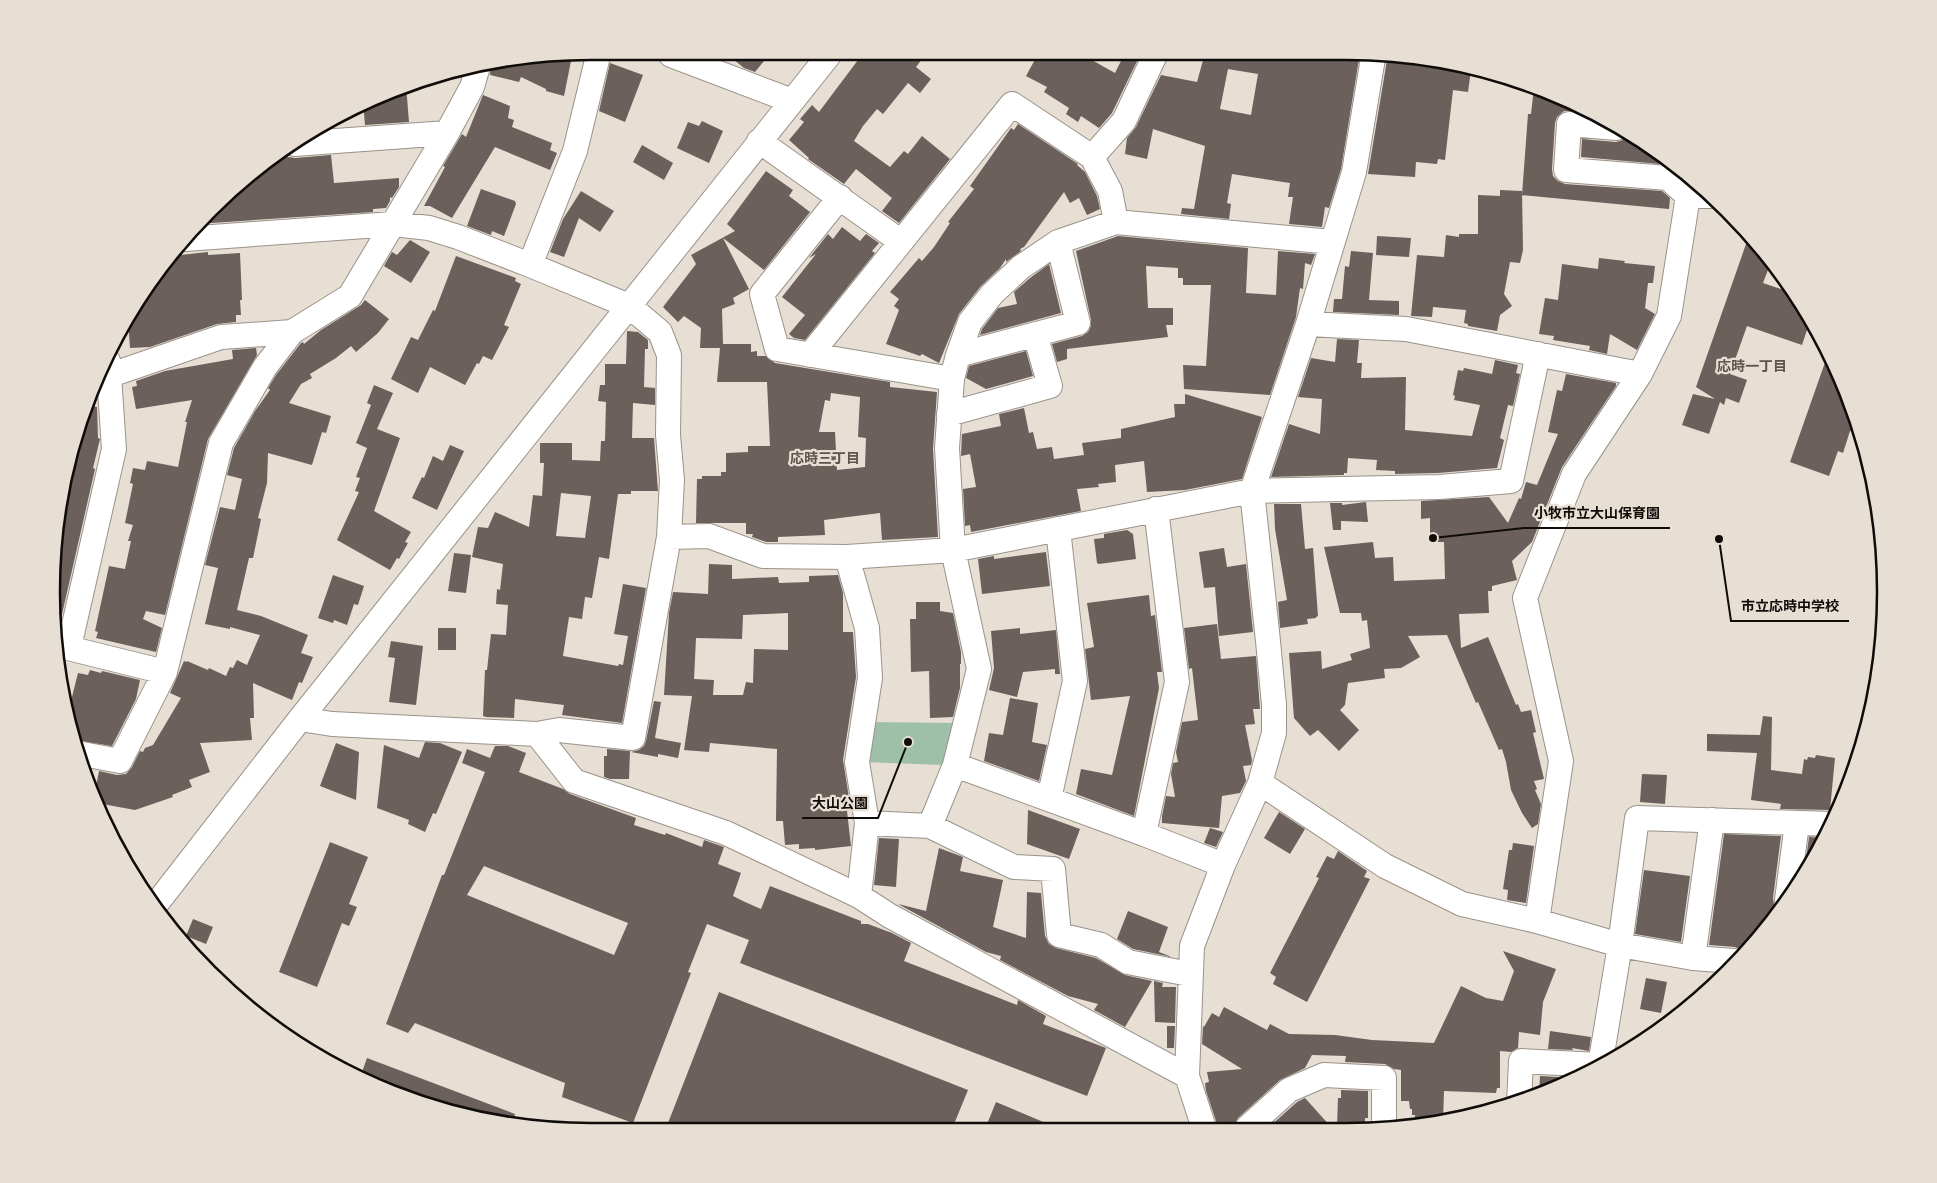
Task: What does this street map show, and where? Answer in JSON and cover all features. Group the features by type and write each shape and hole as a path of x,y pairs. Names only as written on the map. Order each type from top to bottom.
{"street":[{"path":"530,264 574,151 597,60"},
{"path":"684,60 792,101"},
{"path":"159,900 300,719 825,60"},
{"path":"1092,157 1124,121 1153,60"},
{"path":"1202,1123 1187,1076 1192,946 1223,865 1260,783 1274,732 1274,704 1252,491 1308,324 1354,172 1373,61"},
{"path":"86,755 120,761 165,672 221,443 265,367 292,332 350,296 448,133 472,87 476,73"},
{"path":"810,355 1012,104 1092,157 1110,191 1116,222"},
{"path":"1537,921 1561,762 1525,598 1574,474 1640,374 1669,316 1700,196 1669,170 1566,170 1569,124 1603,127"},
{"path":"307,143 448,133"},
{"path":"760,141 900,242"},
{"path":"840,197 762,294 778,349 952,379"},
{"path":"930,826 955,765 979,669 953,550 946,448 952,379 958,355 970,322 992,294 1021,266 1058,242 1116,222 1332,242"},
{"path":"195,238 392,224 429,228 530,264 629,306 660,332 668,354 668,435 672,480 669,537 633,738 559,730 537,734 332,724 300,719"},
{"path":"958,355 1078,323 1058,242"},
{"path":"1308,324 1406,329 1640,374"},
{"path":"108,371 221,337 292,332"},
{"path":"949,414 1050,386 1035,334"},
{"path":"669,537 709,536 763,556 847,557 953,550 1252,491 1439,487 1511,482 1538,354"},
{"path":"63,645 114,449 105,376"},
{"path":"1144,834 1177,682 1156,509"},
{"path":"1049,799 1075,681 1058,529"},
{"path":"847,557 867,628 870,678 857,762 866,823 859,896"},
{"path":"63,646 165,672"},
{"path":"537,734 574,781 726,832 859,896 890,916 1187,1076"},
{"path":"955,765 1223,865"},
{"path":"1260,783 1385,866 1462,904 1537,921 1620,945 1693,958 1727,961"},
{"path":"1601,1057 1638,818 1824,824"},
{"path":"1693,958 1712,820"},
{"path":"866,823 930,826 1014,867 1053,869 1059,935 1101,945 1128,962 1190,974"},
{"path":"1789,884 1797,823"},
{"path":"1519,1094 1521,1061 1586,1065"},
{"path":"1253,1123 1289,1090 1324,1075 1384,1078 1384,1122"}],"green space":[{"path":"868,722 956,723 944,765 863,762"}],"building":[{"path":"734,60 765,60 755,72 744,68"},
{"path":"858,60 921,60 916,67 931,79 920,93 908,83 883,114 877,109 854,141 890,167 904,151 908,154 922,136 950,159 899,223 882,211 892,198 856,169 844,184 808,159 789,140 804,122 800,119 812,105 819,112"},
{"path":"1035,60 1092,60 1115,73 1122,60 1138,60 1112,113 1099,128 1081,116 1078,122 1066,114 1069,108 1044,92 1047,87 1026,76"},
{"path":"1203,60 1359,60 1341,169 1329,208 1325,207 1322,227 1289,224 1293,197 1288,197 1290,183 1232,174 1227,203 1231,204 1229,219 1181,214 1182,208 1194,209 1205,146 1153,129 1147,159 1125,154 1127,138 1136,127 1161,75 1197,82","holes":["1228,69 1258,74 1251,115 1220,109"]},
{"path":"571,61 564,96 546,91 546,89 521,77 519,82 490,75 490,70"},
{"path":"1387,62 1449,70 1470,75 1468,92 1453,90 1445,160 1438,159 1437,164 1416,162 1415,177 1368,174"},
{"path":"610,63 643,75 625,122 599,111"},
{"path":"407,93 409,122 365,125 364,111"},
{"path":"1533,94 1572,111 1564,111 1557,117 1555,123 1552,169 1553,176 1558,181 1565,184 1662,191 1670,198 1669,209 1522,195 1528,114 1531,114"},
{"path":"483,95 510,106 508,118 514,120 512,127 552,143 550,150 557,153 550,170 495,147 452,218 430,206 424,206 445,167 443,166 462,134 466,137"},
{"path":"702,121 723,131 709,163 677,148 688,122 699,126"},
{"path":"1018,124 1078,164 1085,172 1097,196 1100,209 1087,215 1079,198 1070,203 1064,192 1024,247 1020,249 1021,251 1006,262 1006,259 959,314 939,363 922,354 920,356 886,344 899,310 894,306 899,299 890,292 919,258 922,261 934,247 950,223 948,222 974,189 970,186 1011,128 1014,130"},
{"path":"1582,139 1616,142 1623,140 1660,164 1581,157"},
{"path":"642,145 673,163 664,180 633,162"},
{"path":"331,155 334,183 399,178 399,187 392,198 390,197 386,208 373,209 373,212 209,223 241,192 287,156 295,158"},
{"path":"766,171 793,190 789,196 810,212 764,270 723,238 749,289 733,298 735,304 722,309 723,344 751,344 751,352 757,351 757,356 766,356 775,363 890,382 890,387 937,392 933,449 938,537 882,540 880,513 824,520 825,535 778,537 778,542 766,542 752,537 753,534 746,534 746,523 696,523 697,479 702,479 702,476 721,476 721,472 726,472 726,453 748,452 748,446 770,446 767,382 717,382 720,348 700,348 701,328 684,316 678,322 663,307 696,264 691,255 735,231 727,224","holes":["831,393 860,397 858,437 866,438 865,467 837,470 835,432 819,432 825,400 830,401"]},
{"path":"481,189 515,201 516,204 504,236 492,231 491,235 467,226"},
{"path":"1500,190 1522,191 1523,250 1520,263 1510,262 1504,294 1512,306 1500,315 1497,331 1468,326 1468,324 1464,323 1466,310 1433,307 1432,317 1411,316 1417,255 1444,257 1446,235 1459,237 1459,234 1478,234 1478,195 1500,196"},
{"path":"581,191 614,211 600,232 579,218 564,257 550,252 563,219"},
{"path":"842,227 860,241 866,234 879,243 872,251 875,253 805,340 794,338 789,334 805,315 782,297 816,254 809,258 828,234 833,239"},
{"path":"1118,236 1248,248 1246,293 1276,295 1278,251 1315,254 1311,265 1305,263 1303,289 1300,288 1296,317 1270,395 1184,389 1183,365 1206,366 1211,285 1183,285 1183,278 1178,278 1178,268 1146,266 1148,308 1173,308 1173,325 1166,325 1168,337 1067,349 1067,359 1057,362 1052,344 1082,336 1088,332 1091,326 1076,251"},
{"path":"1377,236 1411,238 1409,257 1376,255"},
{"path":"410,240 430,252 411,283 384,266 392,252 397,255"},
{"path":"1746,244 1748,245 1768,270 1763,283 1782,289 1806,326 1807,329 1802,345 1747,326 1730,374 1747,380 1739,403 1726,398 1724,405 1720,402 1709,434 1682,425 1693,394 1715,399 1696,387"},
{"path":"1351,251 1373,253 1369,300 1399,301 1399,315 1333,312 1334,299 1342,299 1345,266 1349,267"},
{"path":"208,252 208,255 240,253 241,315 236,315 236,322 217,324 150,347 130,348 129,330 131,326 150,296 181,255"},
{"path":"456,256 516,278 515,281 521,284 504,325 509,327 492,360 483,356 465,385 430,367 418,393 391,379 411,337 418,340 433,310 435,311"},
{"path":"1599,258 1655,266 1653,283 1648,283 1645,308 1655,314 1637,350 1610,334 1607,354 1589,350 1590,346 1553,340 1554,336 1539,334 1545,298 1558,300 1562,264 1598,269"},
{"path":"1049,264 1061,313 980,335 982,329 998,308 1017,304 1014,292"},
{"path":"365,300 389,319 378,333 356,352 351,346 310,374 312,378 301,384 289,403 331,416 326,433 322,432 312,465 268,453 267,483 258,518 261,519 253,558 249,558 237,610 261,616 308,635 301,653 313,657 302,683 299,682 292,700 253,683 254,718 250,718 252,740 200,743 210,772 189,780 192,787 172,795 173,797 135,810 104,804 96,785 99,771 117,775 126,774 140,751 143,752 145,748 153,745 181,698 170,693 184,661 208,670 209,668 226,676 230,667 233,668 237,660 247,665 260,635 230,627 230,629 205,624 218,568 205,565 220,507 235,510 242,479 227,475 234,448 255,411 270,390 268,388 276,375 301,343 303,342 304,344 321,330 361,305"},
{"path":"627,331 638,332 648,340 648,349 645,349 644,387 655,388 655,405 633,403 632,438 654,438 658,491 631,491 631,494 618,494 609,559 599,557 592,598 585,597 582,619 569,617 563,656 618,666 619,664 623,665 628,636 614,634 623,584 646,588 622,723 562,715 564,705 515,699 514,718 483,716 485,670 487,670 491,634 506,635 508,605 496,604 497,589 500,590 503,564 472,557 478,527 488,528 495,512 529,527 533,495 542,496 544,463 540,463 540,443 572,443 572,460 600,461 601,441 605,441 606,402 598,401 600,385 605,385 605,364 626,364","holes":["561,493 591,496 585,538 556,536"]},
{"path":"1337,339 1359,340 1357,363 1362,363 1361,378 1406,377 1405,430 1472,436 1480,405 1454,400 1455,396 1453,395 1458,370 1463,371 1464,368 1492,374 1495,360 1518,365 1516,373 1520,374 1513,406 1508,405 1500,438 1504,440 1497,468 1438,473 1395,474 1395,471 1376,470 1377,460 1348,458 1347,473 1344,473 1344,475 1271,477 1289,424 1320,434 1322,399 1298,397 1311,358 1335,362"},
{"path":"256,348 257,355 208,439 165,615 146,611 143,619 162,628 156,652 96,638 98,632 95,631 109,566 125,569 131,541 128,541 133,525 125,523 133,484 130,483 133,468 145,470 147,461 178,467 187,422 185,422 192,400 136,409 132,387 137,386 136,381 165,371 233,359 232,350"},
{"path":"1026,351 1033,376 986,389 966,378 969,366"},
{"path":"1825,362 1837,388 1852,432 1850,431 1843,453 1838,451 1829,476 1790,462"},
{"path":"1566,374 1616,383 1616,386 1562,467 1532,542 1512,561 1517,580 1492,586 1492,591 1488,591 1489,613 1459,614 1461,648 1488,637 1516,705 1518,704 1521,712 1531,710 1536,732 1533,733 1544,779 1534,781 1537,789 1535,790 1541,804 1538,824 1532,828 1511,790 1502,749 1499,750 1478,702 1476,703 1447,635 1408,636 1420,657 1401,668 1384,669 1385,678 1348,683 1345,705 1340,710 1359,730 1339,751 1318,730 1310,736 1294,718 1289,653 1321,651 1322,669 1352,660 1350,654 1370,648 1367,620 1362,621 1361,613 1340,613 1324,547 1373,542 1375,558 1393,557 1394,581 1445,579 1444,542 1436,542 1436,534 1430,534 1430,518 1421,519 1421,501 1489,497 1508,523 1519,498 1521,499 1526,482 1537,485 1558,434 1548,432 1557,390 1562,391"},
{"path":"374,385 393,393 377,429 400,438 374,511 411,532 405,542 408,543 390,570 337,540 359,492 355,491 360,478 356,477 367,448 356,443 371,405 367,403"},
{"path":"1185,394 1262,417 1242,479 1185,490 1147,492 1144,461 1115,465 1116,482 1098,484 1099,487 1077,489 1081,511 971,532 970,525 965,526 963,489 976,487 970,454 961,456 962,434 1001,426 999,414 1024,408 1029,433 1033,432 1037,449 1052,447 1054,459 1084,455 1082,443 1121,438 1121,429 1175,417 1174,404 1185,404"},
{"path":"93,406 97,407 98,438 100,439 93,468 95,469 61,620 61,557 70,488 78,454"},
{"path":"450,445 464,451 437,510 412,498 422,477 424,478 433,456 443,461"},
{"path":"1366,502 1368,522 1341,521 1341,530 1333,530 1330,503 1342,503 1342,505"},
{"path":"1274,504 1301,504 1305,549 1313,548 1318,616 1307,619 1308,624 1280,628 1278,602 1287,600 1275,529"},
{"path":"1127,530 1133,534 1136,559 1097,563 1094,539 1104,538 1104,534"},
{"path":"1224,548 1227,567 1246,564 1253,632 1219,636 1215,587 1204,588 1199,552"},
{"path":"1046,552 1050,586 982,594 978,559 994,556 994,559"},
{"path":"454,553 471,555 466,593 448,591"},
{"path":"709,564 732,565 732,579 778,577 779,583 809,582 809,576 838,575 843,593 843,632 853,632 856,677 843,760 851,810 847,811 851,846 815,850 815,848 799,849 799,844 785,845 783,821 776,821 777,749 710,743 709,752 684,750 692,696 664,695 669,613 673,592 708,594","holes":["788,613 788,650 754,649 753,683 746,682 743,695 713,695 714,680 694,679 696,638 742,639 743,615"]},
{"path":"333,575 364,586 358,605 354,604 347,625 334,620 333,623 318,618"},
{"path":"1149,595 1151,616 1155,615 1162,672 1157,672 1159,688 1134,816 1076,794 1081,769 1112,775 1130,696 1091,700 1085,649 1094,647 1087,603"},
{"path":"916,602 940,602 940,611 953,613 961,652 961,664 960,688 953,717 930,718 929,671 911,672 910,619 916,619"},
{"path":"1217,624 1221,659 1256,656 1260,709 1253,709 1255,724 1245,725 1252,760 1251,765 1243,766 1246,781 1240,793 1222,796 1219,828 1162,823 1166,796 1175,797 1171,774 1173,763 1178,762 1176,752 1182,722 1198,720 1192,668 1189,669 1184,628"},
{"path":"438,628 456,628 456,650 438,650"},
{"path":"1020,628 1020,634 1056,630 1060,674 1055,674 1055,669 1023,672 1017,697 989,690 994,668 991,631"},
{"path":"391,641 423,646 416,705 389,702 395,658 388,657"},
{"path":"90,670 101,673 102,671 140,680 136,699 112,746 82,741 71,700 78,673 88,675"},
{"path":"1010,698 1038,703 1032,742 1047,745 1039,781 984,761 989,733 1003,735"},
{"path":"654,701 661,702 655,738 681,743 678,758 658,754 658,757 631,752 639,750 644,746"},
{"path":"1763,716 1772,717 1771,770 1802,774 1804,759 1807,760 1808,757 1815,758 1816,755 1835,758 1830,810 1780,809 1781,804 1751,800 1757,753 1707,751 1707,734 1760,735"},
{"path":"425,742 440,743 462,752 436,814 433,813 425,832 408,824 409,820 377,808 384,745 419,758"},
{"path":"336,743 359,752 356,800 320,786"},
{"path":"495,746 508,746 526,753 519,772 563,789 570,794 636,818 634,825 665,835 666,833 702,847 704,840 724,847 718,864 741,873 733,896 745,902 761,909 770,886 861,921 861,924 868,924 892,933 911,943 904,961 1017,1005 1018,1000 1046,1016 1043,1024 1106,1048 1087,1096 740,963 749,940 707,924 688,972 691,973 633,1123 562,1097 565,1083 415,1023 408,1033 386,1024 442,875 444,875 485,772 462,763 467,749 490,758","holes":["484,866 628,923 614,955 467,895"]},
{"path":"607,749 630,751 629,779 610,779 604,777 604,756 607,756"},
{"path":"1642,774 1667,775 1665,804 1640,802"},
{"path":"1028,810 1080,829 1069,859 1027,844"},
{"path":"1279,812 1305,829 1290,854 1264,838"},
{"path":"1210,828 1223,832 1216,847 1204,843"},
{"path":"1724,834 1781,836 1773,898 1774,905 1739,949 1709,945"},
{"path":"1809,837 1816,837 1806,856"},
{"path":"879,838 899,839 896,887 874,885"},
{"path":"330,842 368,857 349,904 357,907 349,926 342,923 317,987 279,972"},
{"path":"1513,843 1534,846 1526,903 1507,900 1508,890 1503,889 1509,850 1512,850"},
{"path":"939,848 963,857 960,871 1003,880 993,927 1026,938 1027,892 1041,893 1045,936 1049,944 1056,948 1096,958 1125,975 1152,981 1125,1027 1094,1010 1098,1004 1068,996 1000,960 1001,956 986,952 898,904 926,911"},
{"path":"1338,851 1367,871 1364,877 1370,879 1307,1002 1273,984 1276,977 1270,973 1319,878 1316,877 1327,856 1334,859"},
{"path":"1644,870 1690,876 1681,942 1635,934"},
{"path":"1128,911 1168,927 1159,952 1172,957 1133,949 1117,939"},
{"path":"193,919 213,927 206,944 186,935"},
{"path":"1503,951 1556,969 1543,1002 1540,1035 1519,1032 1518,1048 1511,1052 1500,1051 1500,1088 1497,1088 1496,1093 1444,1091 1443,1114 1415,1118 1415,1115 1412,1115 1409,1101 1401,1101 1401,1070 1394,1069 1385,1064 1345,1062 1346,1056 1312,1055 1305,1068 1280,1080 1238,1118 1236,1123 1217,1123 1206,1091 1205,1083 1209,1082 1207,1072 1242,1069 1202,1044 1203,1026 1212,1013 1219,1017 1224,1007 1267,1030 1270,1024 1289,1034 1335,1035 1372,1040 1434,1043 1461,986 1486,998 1503,1001 1514,971"},
{"path":"1646,978 1667,982 1661,1013 1640,1009"},
{"path":"1154,981 1163,983 1162,987 1176,987 1175,1023 1155,1022"},
{"path":"719,992 968,1090 954,1123 668,1123"},
{"path":"1167,1026 1175,1026 1174,1048 1167,1048"},
{"path":"1550,1031 1591,1037 1589,1051 1572,1048 1573,1050 1548,1049"},
{"path":"367,1058 515,1114 514,1117 454,1105 388,1083 362,1071"},
{"path":"1540,1076 1561,1077 1549,1083 1539,1086"},
{"path":"1341,1090 1368,1091 1368,1118 1365,1118 1365,1122 1337,1123 1338,1098 1341,1098"},
{"path":"1305,1098 1328,1123 1274,1123 1297,1102"},
{"path":"996,1102 1046,1123 987,1123"}],"place":[{"name":"小牧市立大山保育園","path":"1433,538"},
{"name":"市立応時中学校","path":"1719,539"},
{"name":"大山公園","path":"908,742"}],"district":[{"name":"応時一丁目","path":"1752,366"},
{"name":"応時三丁目","path":"825,458"}]}
